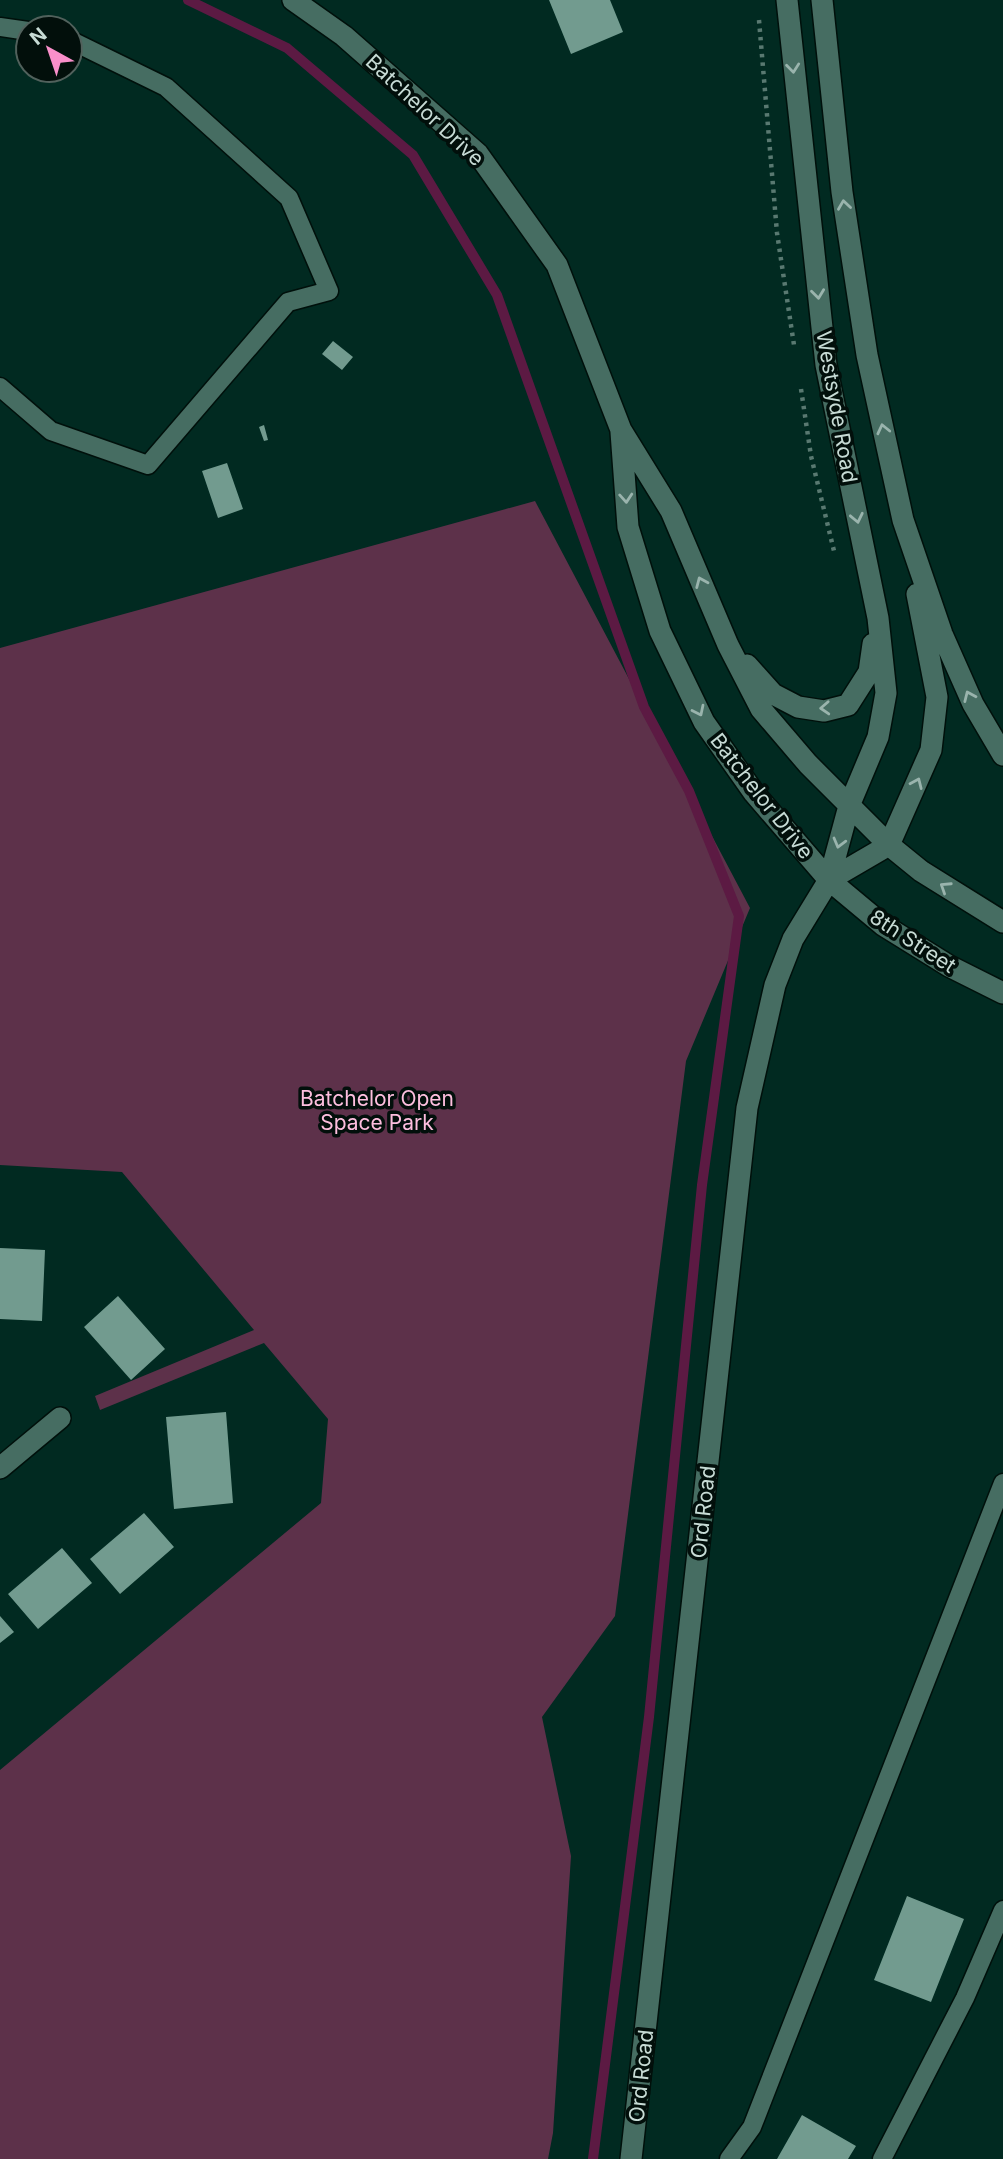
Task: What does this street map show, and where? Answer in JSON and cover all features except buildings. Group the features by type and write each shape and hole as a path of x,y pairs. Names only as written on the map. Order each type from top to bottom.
{"street":[{"name":"Batchelor Drive","path":"293,0 344,36 478,154 556,265 621,430 671,511 727,645 761,709 808,764 889,845"},
{"name":"Westsyde Road","path":"787,0 826,365 878,618 886,693 878,737 849,806 829,880"},
{"name":"Westsyde Road","path":"822,0 842,192 867,355 903,520 942,634 973,704 1003,755"},
{"name":"Batchelor Drive","path":"621,430 628,527 660,631 704,722 754,793 829,880"},
{"path":"829,880 889,845 931,750 937,697 903,520"},
{"path":"727,645 773,694 798,707 824,711 848,705 869,672 878,618"},
{"path":"889,845 921,871 1003,922"},
{"name":"8th Street","path":"829,880 883,925 949,966 1003,993"},
{"name":"Ord Road","path":"631,2159 747,1108 779,976 793,939 829,880"},
{"path":"0,1468 60,1418"}],"lane":[{"path":"0,387 51,431 148,466 288,302 328,291 289,198 166,87 84,47"},
{"path":"729,2159 752,2127 1003,1483"},
{"path":"882,2159 965,1998 1003,1910"}],"green space":[{"name":"Batchelor Open Space Park","path":"535,501 750,908 686,1061 615,1616 542,1717 571,1856 553,2133 548,2159 0,2159 0,1770 321,1503 328,1419 264,1343 100,1410 95,1396 254,1330 122,1172 0,1165 0,648"}],"waterway":[{"path":"188,0 287,48 413,155 497,295 644,707 689,791 739,916 702,1185 649,1717 593,2159"}]}
